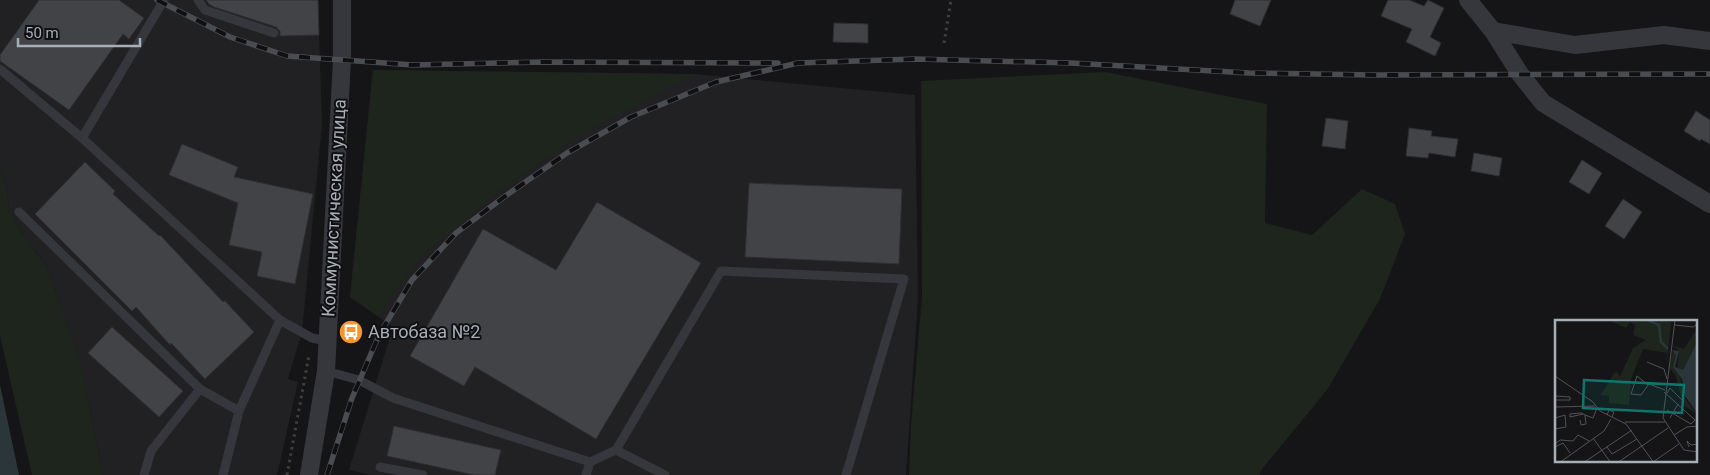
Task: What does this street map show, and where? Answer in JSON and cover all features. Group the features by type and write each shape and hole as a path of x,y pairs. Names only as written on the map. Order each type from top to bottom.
{"street":[{"name":"Коммунистическая улица","path":"309,475 326,371 342,59 342,0"},
{"path":"1468,0 1493,31 1520,74 1543,104 1710,204"},
{"path":"1493,31 1575,45 1664,35 1710,41"}],"lane":[{"path":"82,138 164,0"},
{"path":"198,0 205,10 274,33"},
{"path":"0,69 82,138 280,320 312,338 327,341"},
{"path":"19,212 200,390 239,411"},
{"path":"326,371 359,380 392,398 590,462 616,450 721,271 904,280 846,475"},
{"path":"223,475 239,411 280,320"},
{"path":"144,475 151,451 200,390"},
{"path":"616,450 665,475"},
{"path":"586,475 590,462"},
{"path":"380,467 423,475"}],"path":[{"path":"944,43 951,0"},
{"path":"287,475 304,381"}],"shaded area":[{"path":"0,0 318,0 322,124 302,332 288,379 298,382 277,475 103,475 80,362 47,267 20,230 9,209 6,186 0,167"},
{"path":"373,70 694,74 915,95 918,297 906,475 372,475 349,470 393,327 350,297"},
{"path":"373,70 694,74 576,137 490,198 418,259 378,316 350,297"},
{"path":"1105,72 1267,104 1265,223 1312,235 1362,189 1395,204 1405,234 1380,299 1327,390 1262,469 1260,475 909,475 911,426 922,296 921,81"},
{"path":"0,167 6,186 9,209 20,230 47,267 80,361 103,475 32,475 0,336"},
{"path":"0,385 19,475 0,475"}],"building":[{"path":"39,0 119,0 144,18 129,39 123,34 69,110 0,61 0,55"},
{"path":"206,0 318,0 319,35 280,36 280,31 276,27 214,7"},
{"path":"1235,0 1271,0 1260,26 1230,14"},
{"path":"1388,0 1409,0 1424,6 1428,0 1444,8 1430,37 1441,43 1435,56 1406,42 1412,29 1381,16"},
{"path":"834,23 868,24 868,43 833,42"},
{"path":"1696,111 1710,120 1710,144 1701,139 1700,141 1684,131"},
{"path":"1326,118 1348,121 1345,149 1322,146"},
{"path":"1409,128 1432,131 1431,136 1458,139 1455,157 1429,153 1428,158 1406,156"},
{"path":"182,144 238,167 234,177 313,194 295,284 257,276 262,252 229,245 238,203 169,175"},
{"path":"1474,153 1502,158 1499,176 1471,171"},
{"path":"1582,160 1602,173 1589,194 1569,182"},
{"path":"85,162 115,191 113,194 160,235 254,332 205,379 171,343 170,345 136,307 132,311 35,214"},
{"path":"749,183 902,189 899,264 745,257"},
{"path":"1623,199 1642,212 1624,239 1605,226"},
{"path":"597,202 701,263 596,439 475,367 464,386 410,356 483,229 556,270"},
{"path":"112,327 183,391 159,417 88,353"},
{"path":"394,426 501,450 495,475 474,475 387,456"}],"railway":[{"path":"157,0 230,37 287,56 413,65 543,62 778,63"},
{"path":"327,475 352,398 379,335 412,280 456,233 567,153 631,117 716,82 798,63 915,59 1071,63 1249,73 1373,75 1710,74"}],"place":[{"name":"Автобаза №2","path":"351,332"}]}
